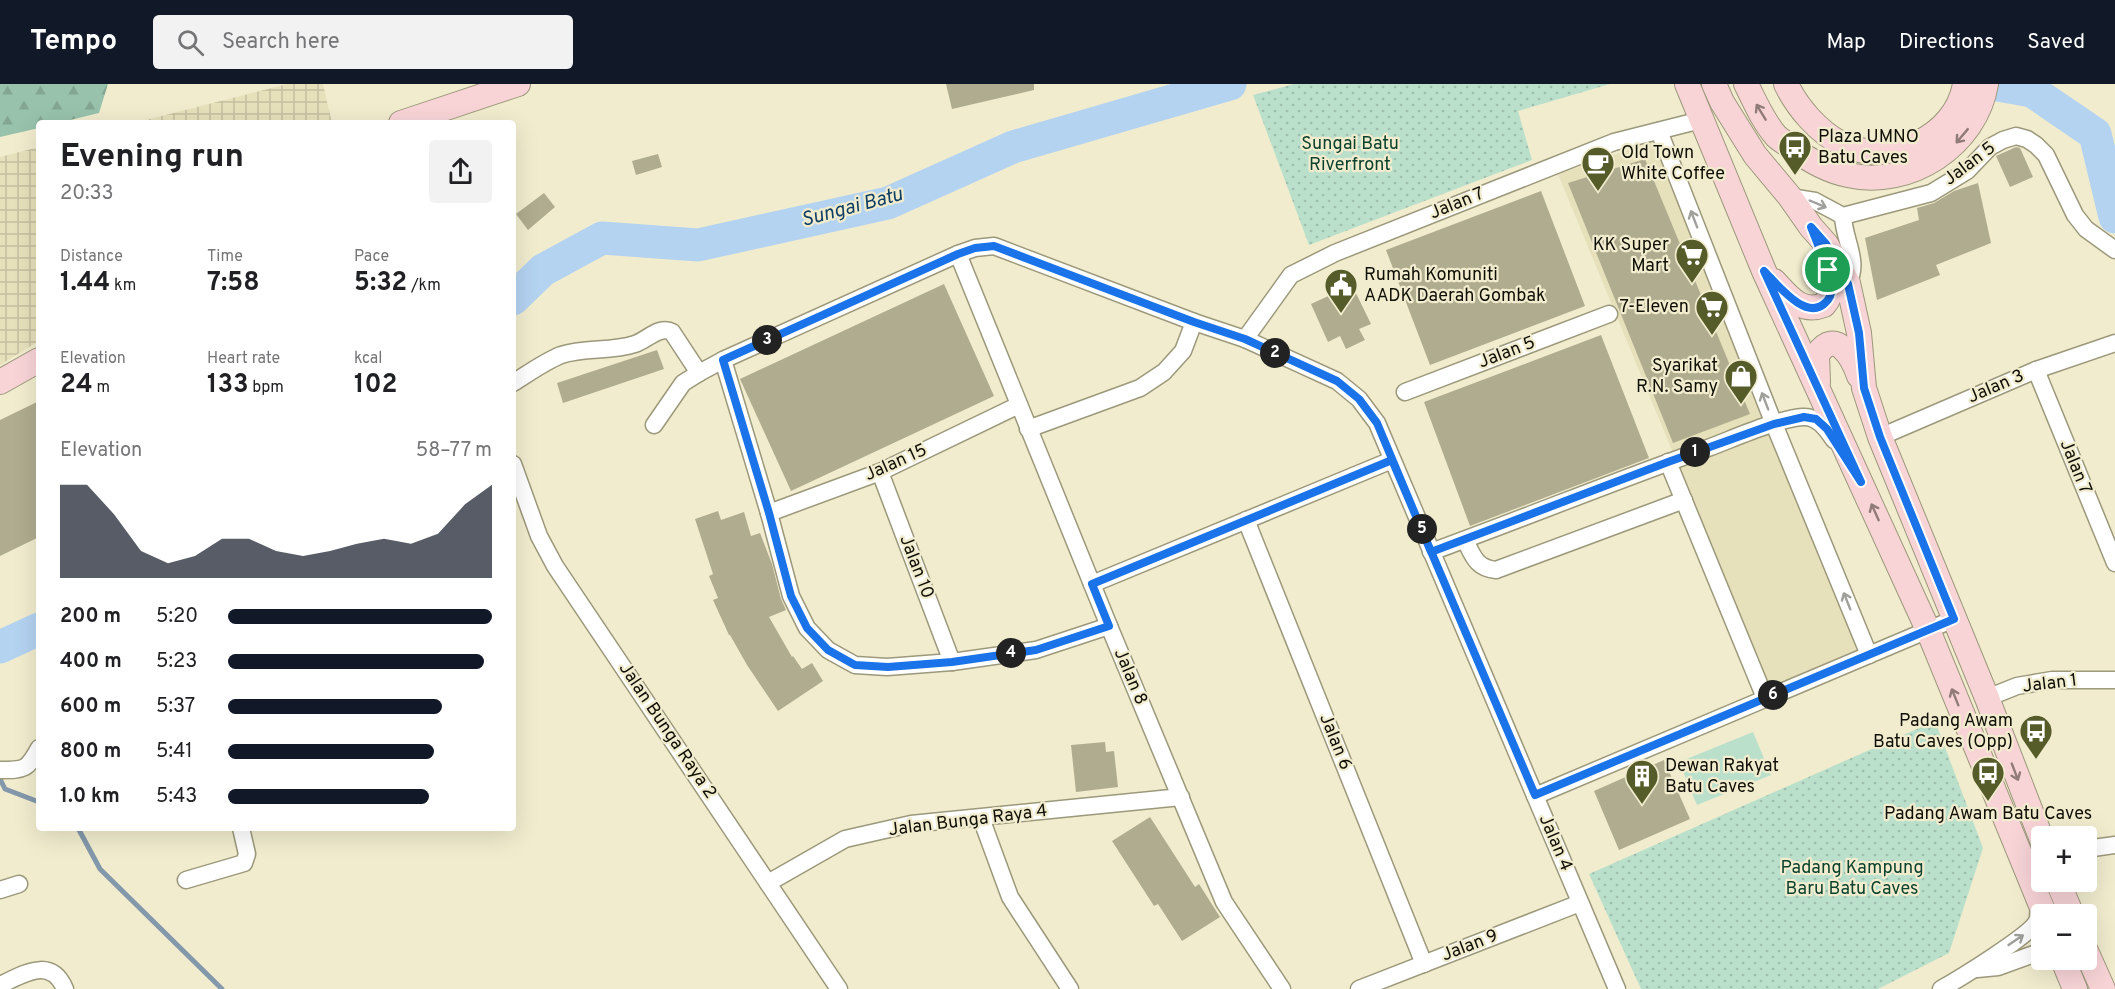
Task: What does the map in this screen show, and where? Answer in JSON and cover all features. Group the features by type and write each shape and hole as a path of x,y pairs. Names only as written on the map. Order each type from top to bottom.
{"main road":[{"path":"410,120 518,84"},
{"path":"1687,84 1764,271 1928,630 2040,904"},
{"path":"1746,84 1759,110 1777,136 1807,159 1848,175 1872,177 1896,175 1921,166 1942,155 1956,144 1982,105 1986,84"},
{"path":"1786,84 1802,110 1822,130 1842,144 1883,152 1892,152 1912,146 1931,136 1954,111 1963,94 1965,84"},
{"path":"1718,93 1755,155 1791,197 1811,227 1826,244 1848,284 1859,333 1864,388"},
{"path":"1764,271 1801,305 1809,308 1824,305 1831,293 1830,277 1811,227"},
{"path":"1818,387 1817,355 1826,346 1832,344 1842,347 1847,351 1864,388 1880,437 1987,698 2037,826"},
{"path":"0,382 36,362"},
{"path":"2067,970 2075,989"},
{"path":"2094,970 2103,989"}],"street":[{"name":"Jalan 7","path":"1245,339 1291,275 1335,253 1614,142 1659,131 1699,114"},
{"path":"1659,131 1774,424 1869,655"},
{"name":"Jalan 5","path":"1843,216 1931,193 1967,171 1990,147 2016,136 2036,144 2046,155 2075,215 2092,234 2115,250"},
{"path":"1791,197 1815,201 1843,216 1844,231 1853,261 1853,274 1848,284"},
{"name":"Jalan 4","path":"654,424 683,383 723,360 958,254 975,248 994,246 1245,339 1337,381 1359,399 1377,423 1617,989"},
{"name":"Jalan 8","path":"958,254 1224,902 1282,989"},
{"name":"Jalan 5","path":"1405,392 1609,314"},
{"path":"1028,429 1140,388 1164,372 1183,351 1194,322"},
{"path":"516,381 546,361 564,354 619,348 638,343 667,329 672,332 699,373"},
{"name":"Jalan 3","path":"1880,437 2036,370 2115,343"},
{"path":"723,360 769,513 791,596 807,628 828,650 855,665 888,667 952,662 1036,650 1109,626"},
{"name":"Jalan 7","path":"2036,370 2115,562"},
{"name":"Jalan 15","path":"769,513 880,472 1019,405"},
{"path":"1431,552 1668,462 1774,424 1804,417 1816,419 1827,429 1861,482"},
{"path":"1092,584 1392,460"},
{"path":"1668,462 1765,698"},
{"name":"Jalan Bunga Raya 2","path":"516,472 539,536 555,566 839,989"},
{"name":"Jalan 10","path":"880,472 952,662"},
{"path":"1465,540 1476,563 1487,569 1496,570 1684,500"},
{"name":"Jalan 6","path":"1246,520 1424,964"},
{"path":"1535,795 1954,619"},
{"name":"Jalan 1","path":"1987,698 2017,687 2052,680 2115,680"},
{"path":"0,770 20,770 31,764 36,754"},
{"name":"Jalan Bunga Raya 4","path":"768,883 845,839 910,824 1180,797"},
{"path":"981,818 1010,897 1070,989"},
{"path":"186,880 244,863 247,854 242,831"},
{"path":"2097,847 2115,845"},
{"path":"0,890 19,884"},
{"name":"Jalan 9","path":"1359,989 1580,903"},
{"path":"1941,989 1977,969 2031,928"},
{"path":"1977,969 1998,967 2031,955"},
{"path":"0,985 40,969 53,972 61,978 66,989"}],"shaded area":[{"path":"287,84 323,84 331,120 146,120"},
{"path":"1654,141 1860,651 1770,688 1558,174"},
{"path":"36,148 36,343 0,365 0,157"}],"green space":[{"path":"0,84 108,84 99,113 70,120 36,120 36,129 0,137"},
{"name":"Sungai Batu Riverfront","path":"1294,84 1610,84 1518,111 1532,160 1309,245 1253,95"},
{"name":"Padang Kampung Baru Batu Caves","path":"1935,721 1983,848 1949,953 1878,989 1641,989 1589,874"},
{"path":"1753,732 1771,775 1697,805 1679,762"}],"building":[{"path":"946,84 1034,84 1034,90 952,109"},
{"path":"2016,147 2020,148 2033,177 2010,187 1996,156"},
{"path":"658,154 662,167 636,175 632,161"},
{"path":"1645,159 1750,414 1673,443 1568,183"},
{"path":"1978,183 1991,243 1936,265 1940,275 1877,300 1865,238 1919,220 1917,208 1934,203 1954,191"},
{"path":"1541,191 1585,306 1430,365 1386,250"},
{"path":"544,193 555,207 528,230 516,214"},
{"path":"944,284 994,396 791,491 740,379"},
{"name":"Rumah Komuniti AADK Daerah Gombak","path":"1352,285 1371,324 1359,329 1365,340 1346,349 1340,336 1328,342 1311,304"},
{"path":"1601,335 1649,458 1470,526 1424,402"},
{"path":"657,350 664,369 563,403 557,383"},
{"path":"36,402 36,538 0,556 0,420"},
{"path":"718,511 721,520 744,512 751,536 760,533 786,610 769,617 792,657 802,669 812,663 823,681 778,711 729,635 713,600 718,598 709,576 713,574 695,519"},
{"path":"1105,742 1106,752 1114,751 1118,787 1076,792 1071,745"},
{"name":"Dewan Rakyat Batu Caves","path":"1664,760 1690,819 1619,850 1594,791"},
{"path":"1150,817 1195,887 1199,884 1220,917 1182,941 1158,904 1154,906 1112,841"}],"waterway":[{"name":"Sungai Batu","path":"516,296 543,270 602,238 698,245 888,203 1013,147 1230,84"},
{"name":"Sungai Batu","path":"1992,84 2032,91 2095,134 2115,217"},
{"name":"Sungai Batu","path":"0,647 36,630"},
{"path":"0,779 5,789 36,801"},
{"path":"80,831 100,869 222,989"}],"place":[{"name":"Plaza UMNO Batu Caves","path":"1795,176"},
{"name":"Old Town White Coffee","path":"1598,192"},
{"name":"KK Super Mart","path":"1692,284"},
{"name":"Rumah Komuniti AADK Daerah Gombak","path":"1341,314"},
{"name":"7-Eleven","path":"1712,336"},
{"name":"Syarikat R.N. Samy","path":"1741,405"},
{"name":"Padang Awam Batu Caves (Opp)","path":"2036,760"},
{"name":"Padang Awam Batu Caves","path":"1988,802"},
{"name":"Dewan Rakyat Batu Caves","path":"1642,805"}],"route":[{"path":"1828,270 1811,227 1826,244 1848,284 1859,333 1864,388 1880,437 1954,619 1535,795 1392,460 1092,584 1109,626 1036,650 952,662 888,667 855,665 828,650 807,628 791,596 769,513 723,360 958,254 975,248 994,246 1245,339 1337,381 1359,399 1377,423 1431,552 1668,462 1774,424 1804,417 1816,419 1827,429 1861,482 1764,271 1801,305 1817,308 1824,305 1831,293 1832,285 1828,270"}]}
